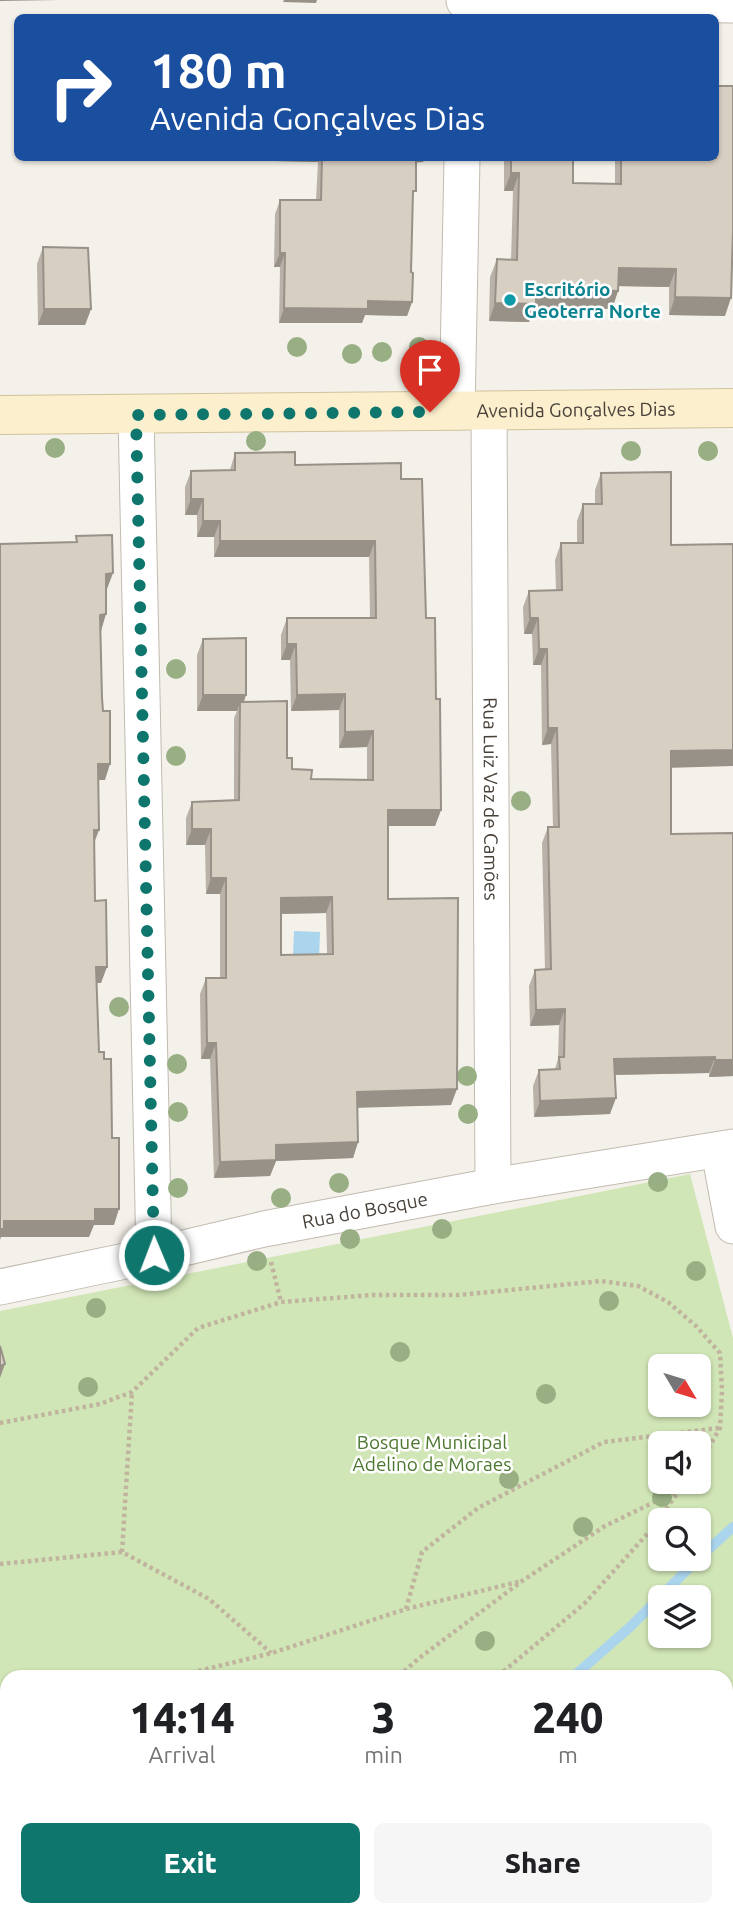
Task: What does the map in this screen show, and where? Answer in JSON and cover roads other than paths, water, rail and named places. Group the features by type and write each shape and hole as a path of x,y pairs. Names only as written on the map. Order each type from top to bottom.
{"street":[{"path":"464,0 733,5"},
{"name":"Rua Luiz Vaz de Camões","path":"462,161 473,412 492,1186"},
{"name":"Avenida Gonçalves Dias","path":"0,415 733,408"},
{"path":"136,415 154,1255"},
{"path":"726,1149 733,1226"},
{"name":"Rua do Bosque","path":"0,1286 154,1255 264,1229 492,1186 726,1149"}],"water":[{"path":"294,931 320,932 319,958 293,957"}],"waterway":[{"path":"711,1547 733,1527"},
{"path":"581,1670 629,1628 686,1571"}],"place":[{"name":"Escritório Geoterra Norte","path":"510,300"}],"park label":[{"name":"Bosque Municipal Adelino de Moraes","path":"432,1453"}]}
